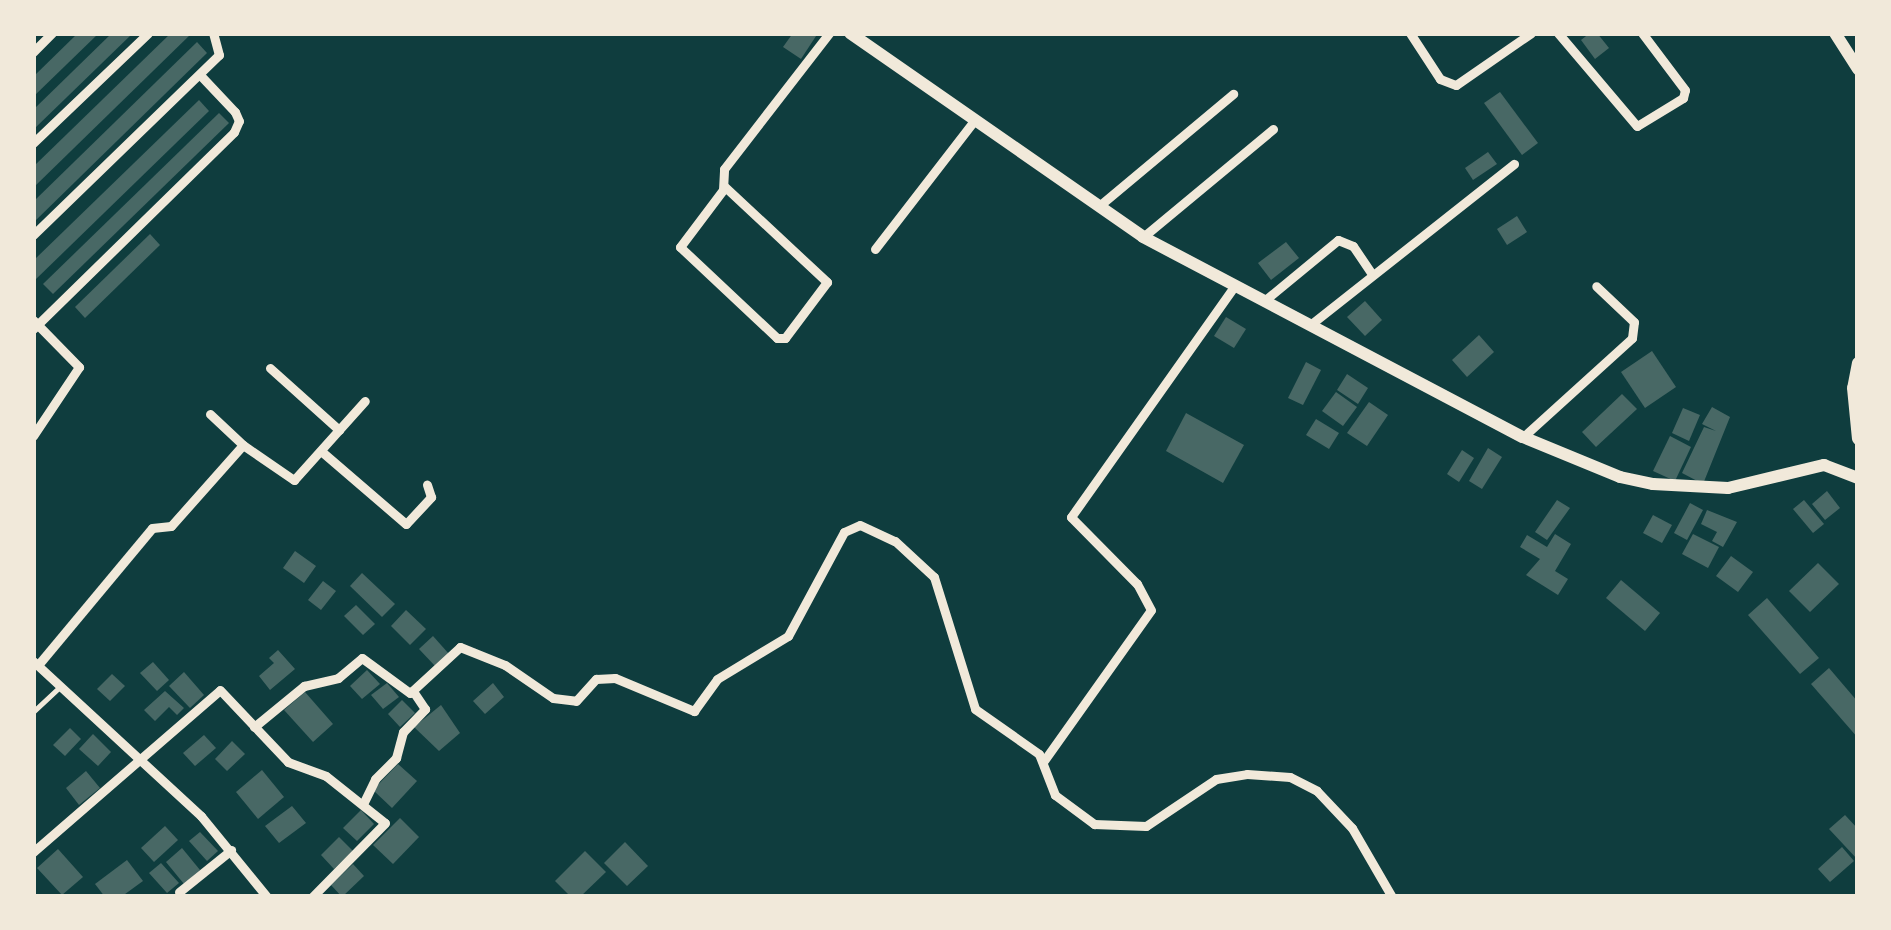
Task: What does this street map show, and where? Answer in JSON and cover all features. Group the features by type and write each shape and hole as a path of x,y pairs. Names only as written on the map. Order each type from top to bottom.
{"street":[{"path":"33,52 52,33"},
{"path":"33,143 148,33"},
{"path":"33,235 200,76 221,47 213,33"},
{"path":"724,186 827,282 784,338 777,338 680,247 724,186 724,169 829,33"},
{"path":"850,33 1143,237 1523,437 1620,477 1653,484 1728,488 1824,465 1858,478"},
{"path":"1415,35 1440,79 1456,85 1531,33"},
{"path":"1558,33 1637,127 1683,98 1685,90 1642,33"},
{"path":"1835,33 1858,68"},
{"path":"33,436 79,367 34,324 234,132 235,112 200,76"},
{"path":"1099,206 1233,94"},
{"path":"875,249 974,121"},
{"path":"1143,237 1273,129"},
{"path":"1310,325 1514,164"},
{"path":"1264,301 1338,240 1353,247 1371,273"},
{"path":"1043,762 1151,610 1137,584 1071,517 1235,285"},
{"path":"1523,437 1632,338 1634,322 1597,286"},
{"path":"1858,363 1853,388 1858,439"},
{"path":"270,368 339,430"},
{"path":"210,414 243,445 294,479 365,401"},
{"path":"243,445 171,526 152,528 36,663 231,850 266,897"},
{"path":"321,451 406,524 431,497 427,485"},
{"path":"254,727 304,686 338,678 362,658 399,690 413,691 464,647 505,665 553,698 576,700 596,680 615,678 694,710 717,679 788,636 844,532 860,525 895,541 934,578 975,709 1043,762 1052,790 1094,824 1146,826 1216,779 1274,773 1304,782 1352,828 1392,897"},
{"path":"33,852 220,690 288,762 320,772 364,802 384,826 312,897"},
{"path":"364,802 396,758 401,735 425,709 413,691"},
{"path":"179,892 231,850"}],"lane":[{"path":"33,712 61,686"}],"building":[{"path":"78,33 99,33 33,97 33,77"},
{"path":"112,33 133,33 33,130 33,110"},
{"path":"171,33 192,33 33,188 33,167"},
{"path":"793,33 818,33 801,59 783,47"},
{"path":"1597,33 1609,48 1595,59 1581,40"},
{"path":"197,42 207,53 33,223 33,202"},
{"path":"1500,92 1538,143 1522,155 1484,103"},
{"path":"199,100 209,111 33,282 33,261"},
{"path":"219,113 229,123 53,294 43,284"},
{"path":"1488,152 1497,164 1473,180 1465,168"},
{"path":"1517,216 1527,232 1507,245 1497,229"},
{"path":"150,234 160,245 85,318 75,307"},
{"path":"1286,242 1299,258 1271,280 1258,263"},
{"path":"1365,301 1382,320 1365,336 1347,317"},
{"path":"1226,317 1246,329 1234,348 1214,336"},
{"path":"1479,335 1494,352 1467,377 1452,360"},
{"path":"1652,351 1676,387 1645,408 1621,372"},
{"path":"1306,362 1321,370 1303,405 1288,398"},
{"path":"1347,374 1368,388 1358,404 1337,390"},
{"path":"1336,392 1357,407 1343,426 1322,411"},
{"path":"1622,394 1637,409 1596,447 1582,432"},
{"path":"1369,402 1388,415 1367,446 1347,433"},
{"path":"1712,407 1730,417 1703,484 1682,473 1704,427 1716,431 1702,424"},
{"path":"1683,408 1700,415 1689,441 1672,433"},
{"path":"1186,413 1244,445 1223,483 1166,451"},
{"path":"1316,419 1339,433 1329,449 1306,435"},
{"path":"1670,436 1691,447 1675,481 1653,471"},
{"path":"1488,448 1502,457 1482,489 1469,481"},
{"path":"1462,450 1474,458 1459,482 1447,474"},
{"path":"1827,491 1840,508 1825,520 1812,504"},
{"path":"1557,500 1570,508 1547,540 1535,532"},
{"path":"1804,500 1824,524 1813,533 1793,509"},
{"path":"1690,503 1703,510 1687,540 1674,533"},
{"path":"1707,510 1737,522 1723,547 1712,541 1717,532 1701,524"},
{"path":"1653,515 1672,525 1662,543 1643,533"},
{"path":"1555,534 1571,544 1555,571 1568,579 1558,595 1526,575 1540,559 1520,547 1527,535 1547,547"},
{"path":"1693,534 1719,547 1708,568 1682,554"},
{"path":"295,551 316,566 304,583 283,568"},
{"path":"1731,556 1753,572 1738,592 1716,576"},
{"path":"1818,563 1839,584 1810,612 1789,591"},
{"path":"362,573 395,604 382,617 350,586"},
{"path":"1621,580 1660,613 1645,631 1606,598"},
{"path":"323,581 336,591 321,610 308,600"},
{"path":"1767,598 1819,658 1800,674 1748,615"},
{"path":"356,605 375,624 363,635 344,616"},
{"path":"406,610 426,629 410,645 391,626"},
{"path":"433,636 449,654 435,666 419,649"},
{"path":"278,650 295,669 270,690 259,676 274,663 269,658"},
{"path":"153,662 169,680 157,691 140,673"},
{"path":"1829,668 1858,702 1858,738 1811,684"},
{"path":"367,670 380,684 362,699 350,686"},
{"path":"184,672 204,695 190,708 169,686"},
{"path":"112,674 125,686 110,701 97,689"},
{"path":"387,683 399,697 383,709 371,695"},
{"path":"493,683 504,697 485,714 473,701"},
{"path":"165,691 184,708 177,715 169,707 155,721 144,710"},
{"path":"305,692 333,724 313,742 284,710"},
{"path":"402,700 415,713 400,727 388,714"},
{"path":"441,705 460,733 439,751 414,727"},
{"path":"70,728 81,739 65,756 53,745"},
{"path":"93,734 111,752 98,766 79,749"},
{"path":"204,735 216,748 195,766 183,753"},
{"path":"232,741 245,754 227,771 215,759"},
{"path":"398,764 417,781 392,808 373,790"},
{"path":"262,770 284,797 258,819 236,792"},
{"path":"86,771 100,788 79,805 66,788"},
{"path":"292,806 306,823 279,843 265,826"},
{"path":"361,810 374,824 357,841 343,828"},
{"path":"1845,815 1858,829 1858,860 1829,829"},
{"path":"400,818 419,837 393,864 373,845"},
{"path":"165,826 178,840 154,862 141,848"},
{"path":"200,832 218,851 207,861 189,841"},
{"path":"339,837 353,851 334,869 321,855"},
{"path":"625,842 648,866 627,886 604,863"},
{"path":"1842,847 1854,861 1830,882 1818,869"},
{"path":"182,848 200,870 184,884 166,862"},
{"path":"58,849 83,877 62,895 37,868"},
{"path":"585,851 606,872 580,897 571,897 555,881"},
{"path":"127,860 143,881 121,897 105,897 95,884"},
{"path":"161,863 179,883 167,893 149,873"},
{"path":"353,864 364,876 342,897 331,885"}]}
